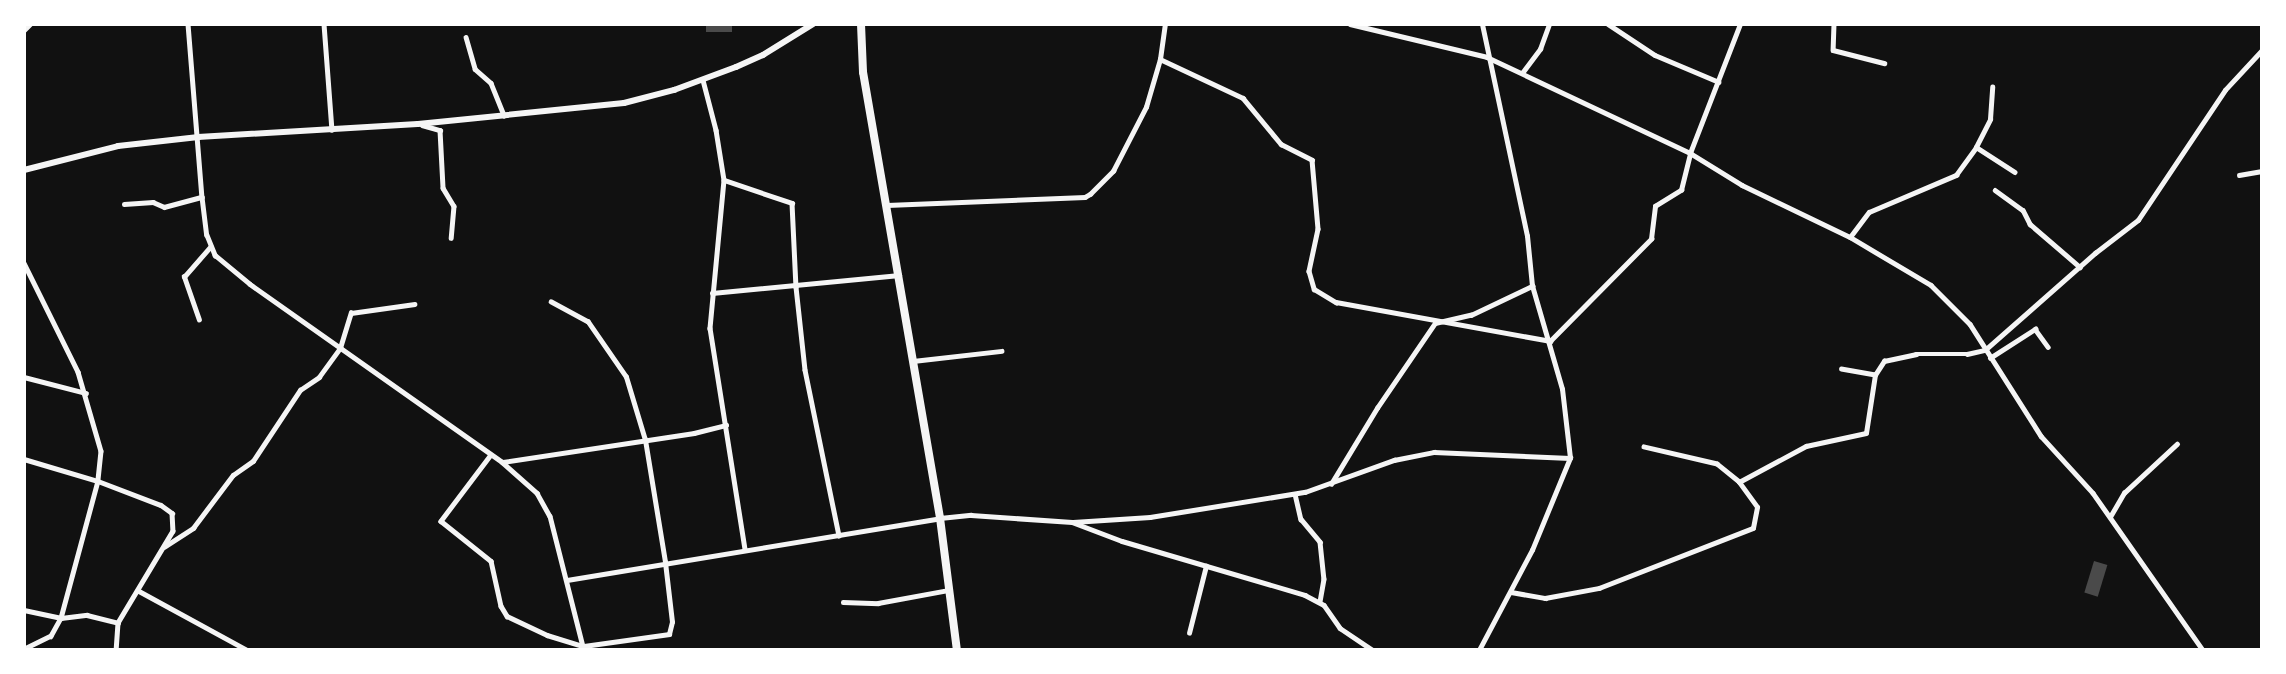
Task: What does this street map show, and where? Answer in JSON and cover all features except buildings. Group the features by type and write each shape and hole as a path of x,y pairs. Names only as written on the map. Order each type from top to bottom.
{"highway":[{"path":"852,24 859,37"},
{"path":"861,24 859,37 940,518 957,649"}],"main road":[{"path":"24,170 118,146 198,136 418,124 624,103 703,80 764,55 813,24"}],"street":[{"path":"24,30 30,24"},
{"path":"188,24 202,197 211,247 221,262 236,274 502,462 537,493 544,504 584,648"},
{"path":"324,24 332,130"},
{"path":"886,206 1085,197 1090,194 1113,171 1146,107 1160,59 1165,24"},
{"path":"1350,24 1487,57 1690,153 1742,185 1850,237 1931,285 1970,324 2041,436 2110,517 2164,598 2203,649"},
{"path":"1479,649 1511,592 1570,458 1567,414 1550,341 1532,286 1527,236 1504,117 1487,57 1482,24"},
{"path":"1522,73 1540,49 1549,24"},
{"path":"1608,24 1655,55 1719,82"},
{"path":"1550,341 1651,239 1655,206 1681,190 1690,153 1740,24"},
{"path":"1833,24 1833,50 1884,63"},
{"path":"466,37 475,69 491,83 505,116"},
{"path":"1739,482 1806,446 1866,433 1875,375 1884,361 1916,354 1967,354 1985,351 2138,220 2229,85 2262,50"},
{"path":"1160,59 1243,98 1281,144 1312,160 1318,229 1309,271 1314,289 1336,302 1435,323 1550,341"},
{"path":"703,80 716,130 724,180 710,328 745,549"},
{"path":"1850,237 1870,212 1956,175 1976,147 1990,119 1992,87"},
{"path":"418,124 440,130 443,188 454,206 451,238"},
{"path":"1976,147 2015,172"},
{"path":"2239,175 2262,171"},
{"path":"724,180 792,203 796,287 812,411 839,536"},
{"path":"1995,190 2023,209 2029,224 2080,267"},
{"path":"124,204 153,202 164,207 202,197"},
{"path":"199,320 184,277 211,247"},
{"path":"24,263 86,393 100,444 98,481 61,618 51,636 24,649"},
{"path":"712,293 899,275"},
{"path":"1330,485 1435,323 1471,315 1532,286"},
{"path":"491,455 441,518 441,523 491,561 500,606 507,616 547,635 584,648 671,633 665,562 645,440 626,377 588,322 551,302"},
{"path":"164,547 193,528 233,475 253,461 300,390 319,377 340,348 351,313 414,304"},
{"path":"1990,358 2035,329 2048,347"},
{"path":"913,361 1001,351"},
{"path":"1842,369 1875,375"},
{"path":"24,377 86,393"},
{"path":"502,462 726,425"},
{"path":"2110,517 2123,493 2177,444"},
{"path":"1511,592 1545,598 1599,588 1753,528 1758,507 1739,482 1717,464 1644,447"},
{"path":"567,580 940,518 971,515 1072,522 1150,517 1295,494 1330,485 1394,460 1433,452 1570,458"},
{"path":"24,460 98,481 161,505 172,513 173,531 118,622 116,649"},
{"path":"1295,494 1301,519 1320,542 1324,579 1320,603"},
{"path":"1072,522 1122,541 1268,582 1320,603 1340,628 1373,649"},
{"path":"1189,633 1206,566"},
{"path":"843,602 878,603 950,590"},
{"path":"139,591 247,649"},
{"path":"24,610 61,618 87,615 118,622"}]}
